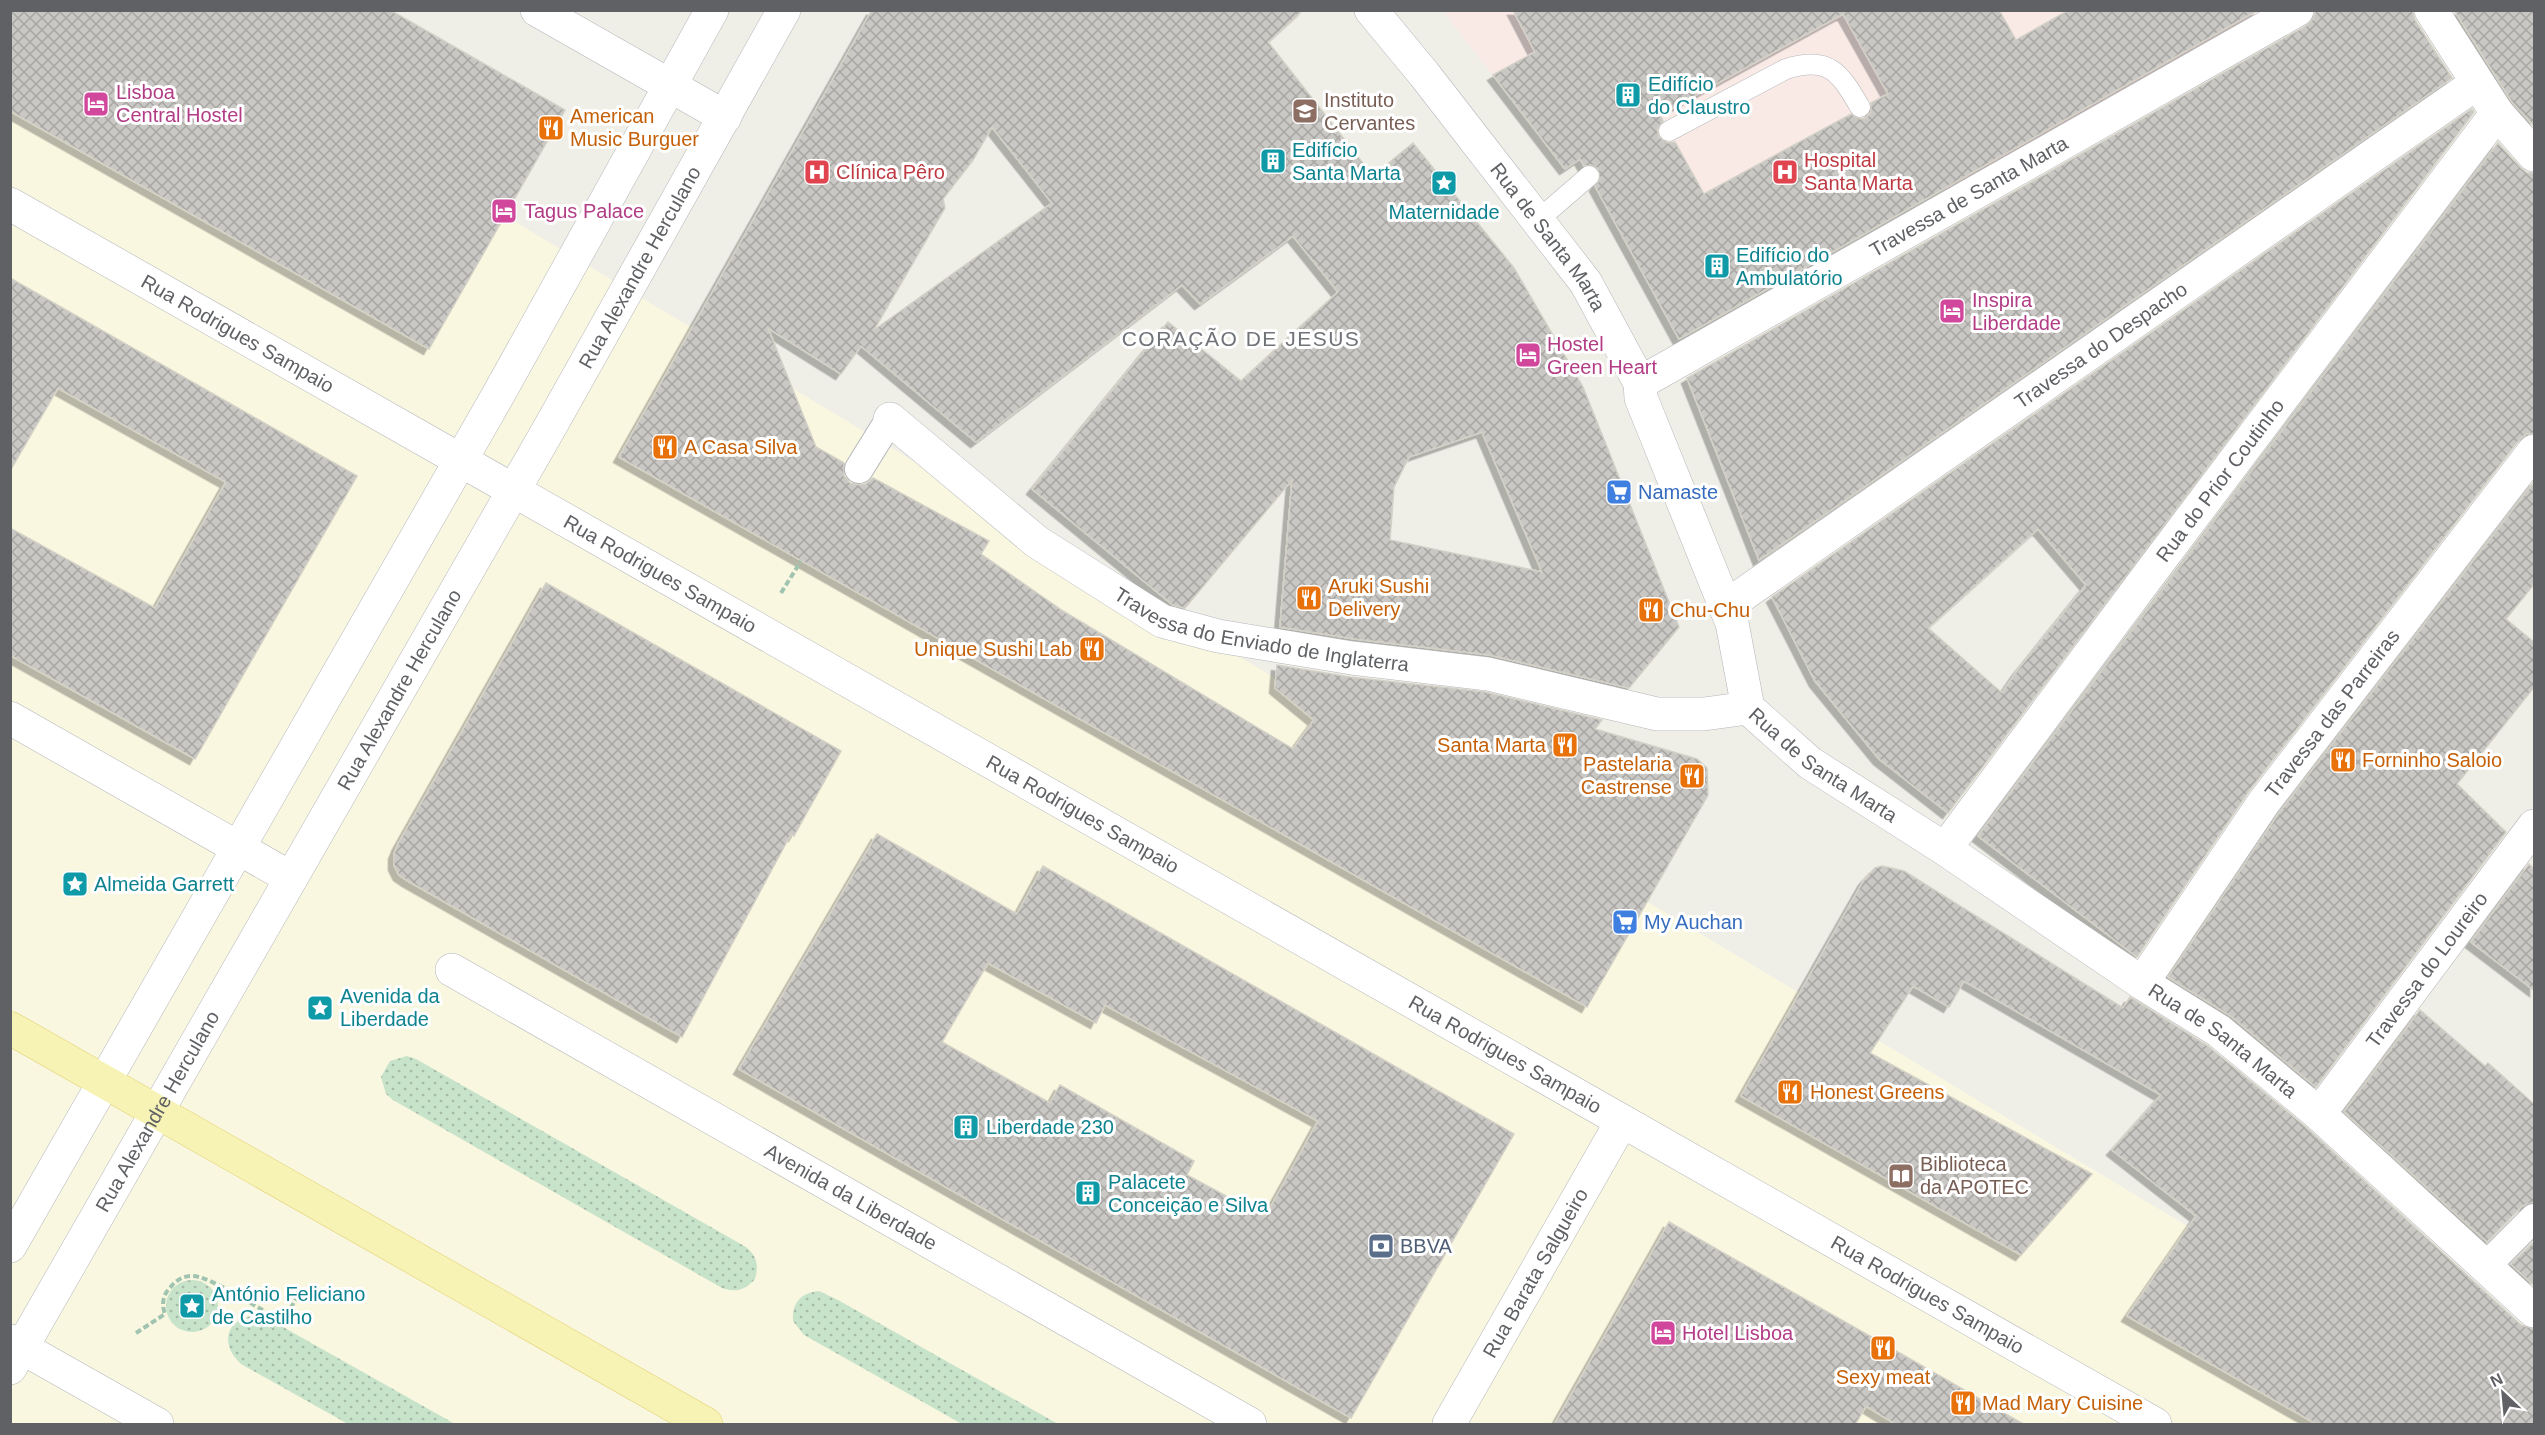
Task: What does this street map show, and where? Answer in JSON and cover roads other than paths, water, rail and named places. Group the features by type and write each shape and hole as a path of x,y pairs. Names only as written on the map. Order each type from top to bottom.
{"main road":[{"path":"10,1028 706,1425"}],"street":[{"path":"537,10 725,117"},
{"path":"10,1246 461,460 712,10"},
{"name":"Rua Alexandre Herculano","path":"14,1353 158,1112 514,490 784,10"},
{"name":"Rua de Santa Marta","path":"1371,10 1538,220 1598,302 1640,383 1641,398 1732,623 1748,708 1810,763 1945,849 2142,983 2219,1031 2319,1114 2535,1311"},
{"name":"Travessa de Santa Marta","path":"1640,383 2297,10"},
{"path":"2431,10 2497,113 2535,155"},
{"name":"Travessa do Despacho","path":"1725,607 2477,83"},
{"name":"Rua do Prior Coutinho","path":"1945,849 2497,113"},
{"name":"Rua Rodrigues Sampaio","path":"10,204 2155,1425"},
{"name":"Travessa do Enviado de Inglaterra","path":"859,469 890,419 1037,542 1162,621 1218,636 1352,658 1488,674 1657,714 1704,714 1748,708"},
{"name":"Travessa das Parreiras","path":"2142,983 2264,802 2535,451"},
{"path":"10,718 291,878"},
{"name":"Travessa do Loureiro","path":"2319,1114 2535,826"},
{"name":"Avenida da Liberdade","path":"452,970 1250,1425"},
{"name":"Rua Barata Salgueiro","path":"1449,1425 1622,1121"},
{"path":"2485,1267 2535,1218"},
{"path":"14,1353 157,1425"}],"lane":[{"path":"1669,131 1786,69 1803,63 1830,68 1842,78 1860,106"},
{"path":"1538,220 1589,176"}],"place":[{"name":"Edifício do Claustro","path":"1628,95"},
{"name":"Lisboa Central Hostel","path":"96,104"},
{"name":"Instituto Cervantes","path":"1305,111"},
{"name":"American Music Burguer","path":"551,128"},
{"name":"Edifício Santa Marta","path":"1273,161"},
{"name":"Clínica Pêro","path":"817,172"},
{"name":"Hospital Santa Marta","path":"1785,172"},
{"name":"Maternidade","path":"1444,183"},
{"name":"Tagus Palace","path":"504,211"},
{"name":"Edifício do Ambulatório","path":"1717,266"},
{"name":"Inspira Liberdade","path":"1952,311"},
{"name":"Hostel Green Heart","path":"1528,355"},
{"name":"A Casa Silva","path":"665,447"},
{"name":"Namaste","path":"1619,492"},
{"name":"Aruki Sushi Delivery","path":"1309,598"},
{"name":"Chu-Chu","path":"1651,610"},
{"name":"Unique Sushi Lab","path":"1092,649"},
{"name":"Santa Marta","path":"1565,745"},
{"name":"Forninho Saloio","path":"2343,760"},
{"name":"Pastelaria Castrense","path":"1692,776"},
{"name":"Almeida Garrett","path":"75,884"},
{"name":"My Auchan","path":"1625,922"},
{"name":"Avenida da Liberdade","path":"320,1008"},
{"name":"Honest Greens","path":"1790,1092"},
{"name":"Liberdade 230","path":"966,1127"},
{"name":"Biblioteca da APOTEC","path":"1901,1176"},
{"name":"Palacete Conceição e Silva","path":"1088,1193"},
{"name":"BBVA","path":"1381,1246"},
{"name":"António Feliciano de Castilho","path":"192,1306"},
{"name":"Hotel Lisboa","path":"1663,1333"},
{"name":"Sexy meat","path":"1883,1348"},
{"name":"Mad Mary Cuisine","path":"1963,1403"}],"district":[{"name":"CORAÇÃO DE JESUS","path":"1241,338"}]}
